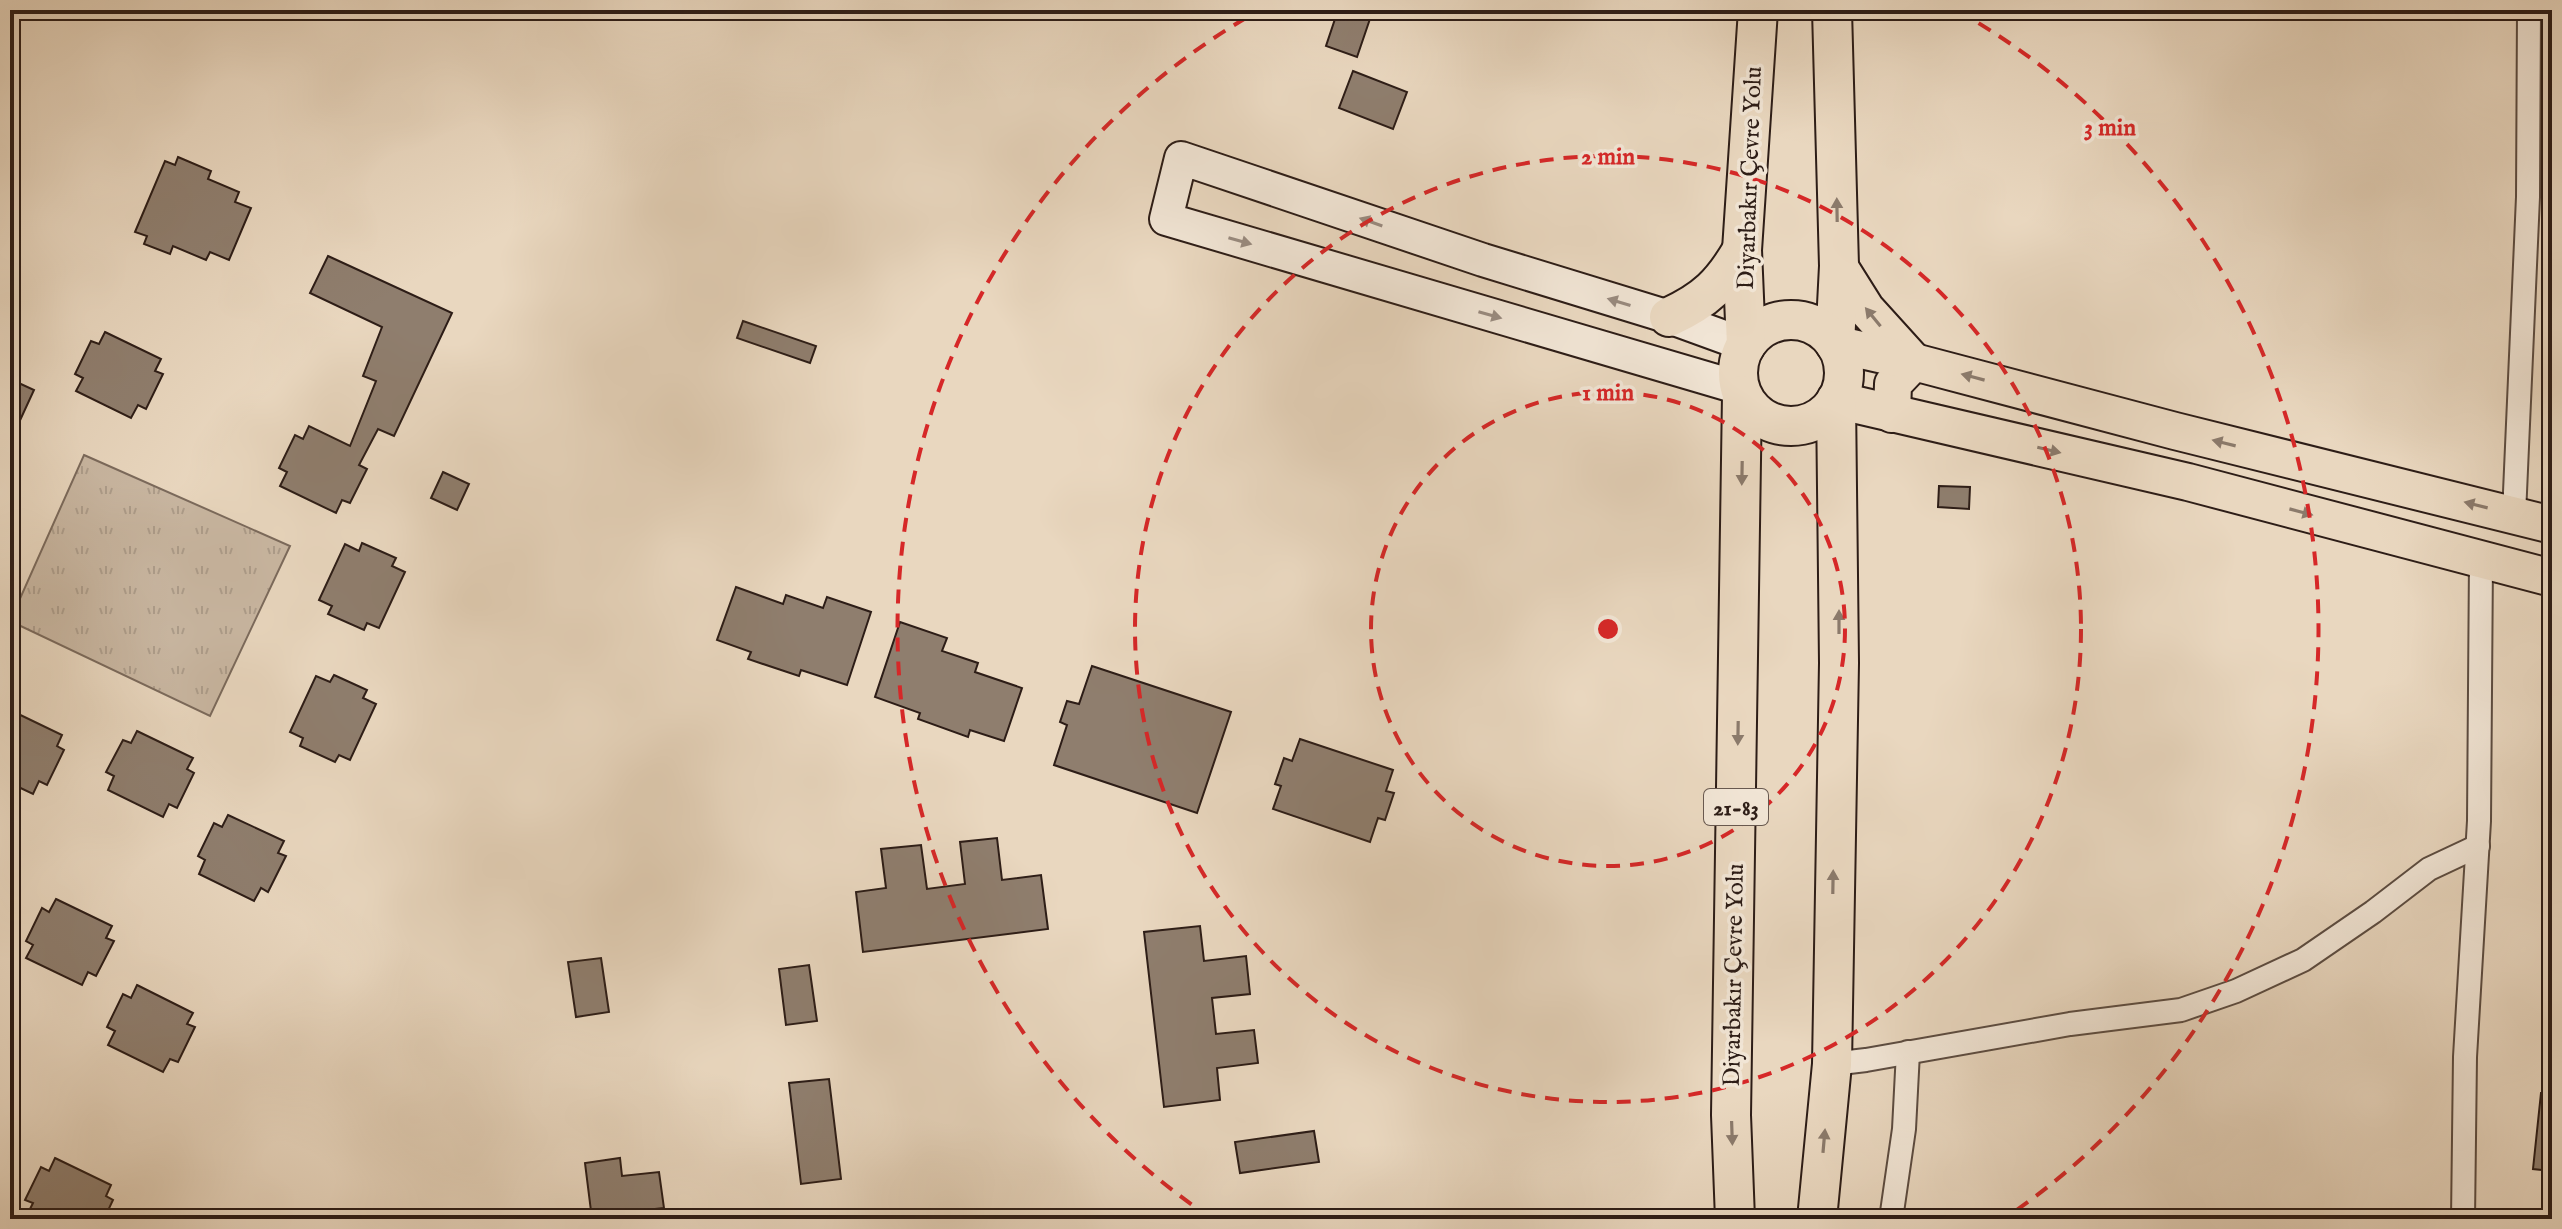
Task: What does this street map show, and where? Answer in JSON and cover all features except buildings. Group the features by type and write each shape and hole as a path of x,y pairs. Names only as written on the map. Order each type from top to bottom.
{"highway":[{"name":"Diyarbakır Çevre Yolu","path":"1746,345 1742,250 1758,10"},
{"path":"1832,10 1839,266 1835,344"},
{"path":"1669,317 1707,295 1725,278 1742,250"},
{"path":"1798,321 1825,333 1835,344 1842,357 1842,387 1836,400 1816,420 1788,426 1761,417 1741,392 1737,374 1739,359 1746,345 1768,325 1798,321"},
{"name":"Diyarbakır Çevre Yolu","path":"1735,1219 1731,1115 1741,392"},
{"path":"1817,1219 1832,1064 1839,663 1836,400"}],"main road":[{"path":"1741,392 1166,219 1181,158 1746,345"},
{"path":"1839,266 1866,309 1914,362"},
{"path":"1835,344 2552,525"},
{"path":"1892,414 1893,384 1914,362"},
{"path":"1836,400 2188,482 2552,578"}],"street":[{"path":"2514,515 2528,197 2529,10"},
{"path":"2463,1219 2465,1057 2478,846 2481,560"},
{"path":"1832,1064 2070,1024 2181,1010 2236,991 2303,960 2429,869 2478,846"},
{"path":"1891,1219 1904,1129 1908,1052"}],"green space":[{"path":"84,455 290,546 210,716 10,621"}]}
